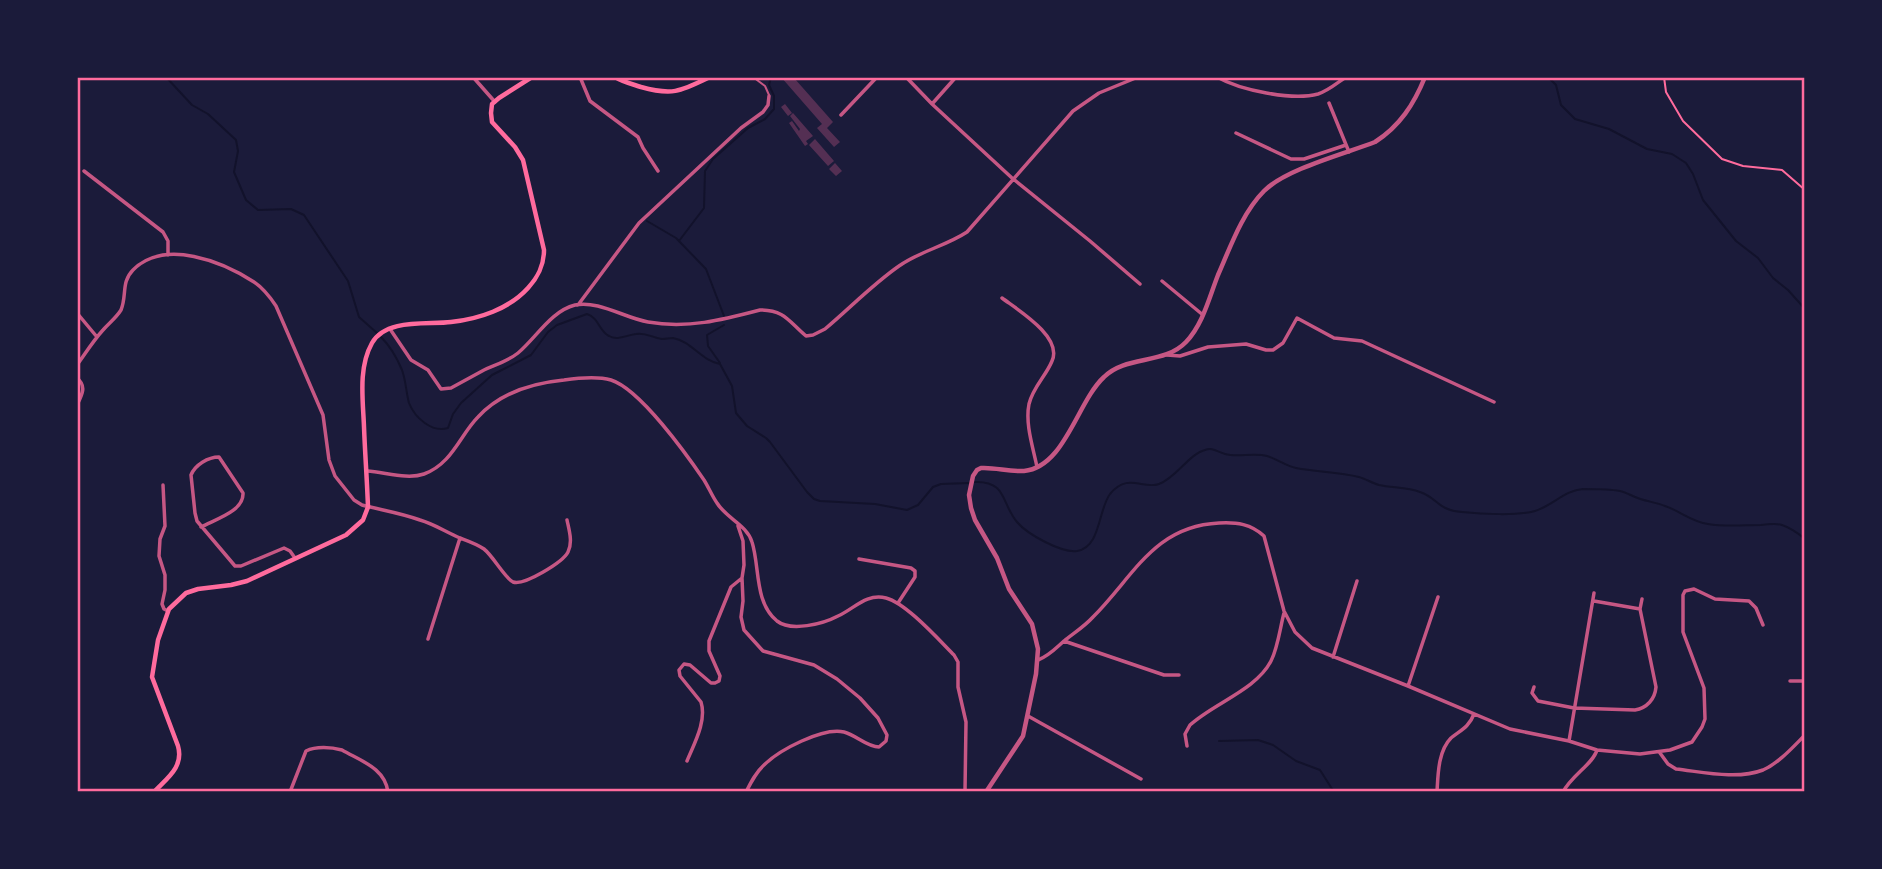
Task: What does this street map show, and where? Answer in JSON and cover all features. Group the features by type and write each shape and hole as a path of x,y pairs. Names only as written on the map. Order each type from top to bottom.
{"main road":[{"path":"154,792 180,762 181,755 152,677 158,640 175,601 198,589 247,581 338,540 351,531 363,520 368,507 362,387 365,363 376,338 387,330 402,326 453,322 488,313 517,298 540,272 544,262 544,250 526,167 519,153 492,122 491,113 495,102 532,77"},
{"path":"615,77 627,83 666,93 688,88 710,77"}],"street":[{"path":"473,77 495,102"},
{"path":"580,77 590,101 638,137 658,171"},
{"path":"841,116 877,77"},
{"path":"906,77 1012,178 1140,284"},
{"path":"932,104 956,77"},
{"path":"387,330 407,355 428,370 439,387 445,389 512,356 556,316 573,305 597,305 645,321 680,325 709,323 768,310 783,314 804,335 813,335 825,329 899,266 967,232 1059,125 1085,101 1138,77"},
{"path":"1217,77 1247,89 1298,96 1325,91 1346,77"},
{"path":"986,792 1023,736 1038,660 1032,624 1009,589 997,558 975,520 969,495 973,476 981,468 1024,471 1037,467 1056,452 1106,374 1166,355 1184,344 1203,315 1231,246 1260,195 1283,177 1375,142 1399,124 1425,77"},
{"path":"578,305 639,223 741,128 765,110 769,96"},
{"path":"1329,103 1349,152"},
{"path":"1236,133 1297,160 1346,145"},
{"path":"84,171 163,232 168,241 168,255"},
{"path":"77,365 120,311 124,285 128,275 136,267 155,257 179,253 201,258 255,283 267,293 276,306 323,415 329,460 335,476 354,500 368,507 421,520 484,550 508,578 519,583 560,562 566,556 570,544 567,520"},
{"path":"1162,281 1203,315"},
{"path":"1002,298 1031,319 1046,334 1053,347 1052,361 1029,402 1028,425 1037,467"},
{"path":"77,314 97,337"},
{"path":"1166,355 1180,356 1208,347 1246,344 1273,350 1283,343 1297,318 1334,338 1362,341 1494,402"},
{"path":"77,378 83,386 83,392 77,405"},
{"path":"366,471 414,476 426,473 455,450 476,418 507,395 534,385 580,378 611,380 625,387 661,424 706,483 718,505 747,532 752,540 760,593 767,610 778,623 794,626 820,622 838,616 868,598 885,597 898,603 954,655 958,662 958,687 966,722 965,792"},
{"path":"201,527 239,507 244,500 243,493 219,457 214,456 197,465 191,475 195,513 201,527 237,567 284,548 295,558"},
{"path":"163,485 165,526 160,539 159,556 165,590 162,604 168,612"},
{"path":"737,523 743,541 741,617 744,630 762,651 814,665 837,680 860,698 878,718 887,735 886,741 879,747 873,747 856,736 837,731 795,745 763,766 746,792"},
{"path":"1038,660 1044,658 1092,618 1158,544 1187,529 1210,523 1247,524 1264,536 1284,611 1295,632 1312,648 1517,732 1569,741 1597,750 1640,754 1660,752 1683,747 1698,735 1705,719 1704,688 1682,629 1685,591 1694,589 1715,599 1749,601 1756,608 1763,625"},
{"path":"428,639 460,538"},
{"path":"859,558 915,571 915,578 898,603"},
{"path":"687,761 702,721 703,707 680,676 679,670 684,664 690,665 711,683 719,681 720,676 709,650 709,641 731,587 742,578"},
{"path":"1333,657 1357,581"},
{"path":"1569,741 1594,593"},
{"path":"1408,686 1438,597"},
{"path":"1534,687 1532,693 1538,701 1574,708 1635,710 1650,703 1656,687 1640,609 1642,599"},
{"path":"1593,601 1640,609"},
{"path":"1187,746 1185,734 1190,724 1252,683 1267,668 1273,657 1284,611"},
{"path":"1064,641 1164,675 1179,675"},
{"path":"1790,681 1805,681"},
{"path":"1437,792 1438,771 1446,745 1467,727 1474,714"},
{"path":"1028,716 1141,779"},
{"path":"1660,752 1668,764 1676,769 1743,774 1763,770 1780,759 1805,735"},
{"path":"290,792 306,751 310,748 342,750 379,771 388,792"},
{"path":"1563,792 1570,779 1595,756 1597,750"}],"lane":[{"path":"721,79 729,77"},
{"path":"753,77 765,86 769,96"}],"path":[{"path":"1664,77 1666,92 1683,121 1722,159 1743,166 1782,170 1805,190"}],"building":[{"path":"781,77 797,77 795,79 833,122 827,128 840,142 834,147 817,128 822,124"},
{"path":"785,104 792,113 788,116 781,107"},
{"path":"793,113 813,136 806,141 808,144 805,146 789,123 792,121 799,131 790,116"},
{"path":"815,139 834,161 828,166 809,145"},
{"path":"835,163 842,171 836,176 829,169"}],"waterway":[{"path":"166,77 192,105 208,114 236,140 238,151 234,172 246,200 258,210 291,209 304,215 348,281 359,317 377,333"},
{"path":"679,241 704,208 705,171 713,159 774,109 774,96 769,85 771,77"},
{"path":"1548,77 1556,85 1561,105 1575,119 1609,129 1647,149 1672,154 1686,163 1703,200 1736,241 1758,258 1773,278 1805,309"},
{"path":"647,221 676,238 706,269 724,316"},
{"path":"381,337 402,370 412,409 425,423 436,428 448,428 461,403 492,375 531,355 548,332 557,325 587,314 612,337 646,334 662,339 673,338 720,364 732,386 736,413 747,426 770,442 814,499 875,504 907,510 918,505 933,487 969,483"},
{"path":"720,363 708,346 707,335 724,325"},
{"path":"975,482 993,485 998,489 1012,515 1028,532 1045,542 1070,551 1085,548 1091,543 1106,501 1117,488 1129,483 1159,484 1171,477 1193,456 1210,449 1230,455 1262,455 1296,468 1351,475 1379,485 1415,490 1454,511 1528,513 1576,490 1611,490 1622,491 1665,506 1702,523 1728,526 1780,524 1805,539"},
{"path":"1219,741 1258,740 1273,745 1296,761 1320,770 1334,792"}]}
